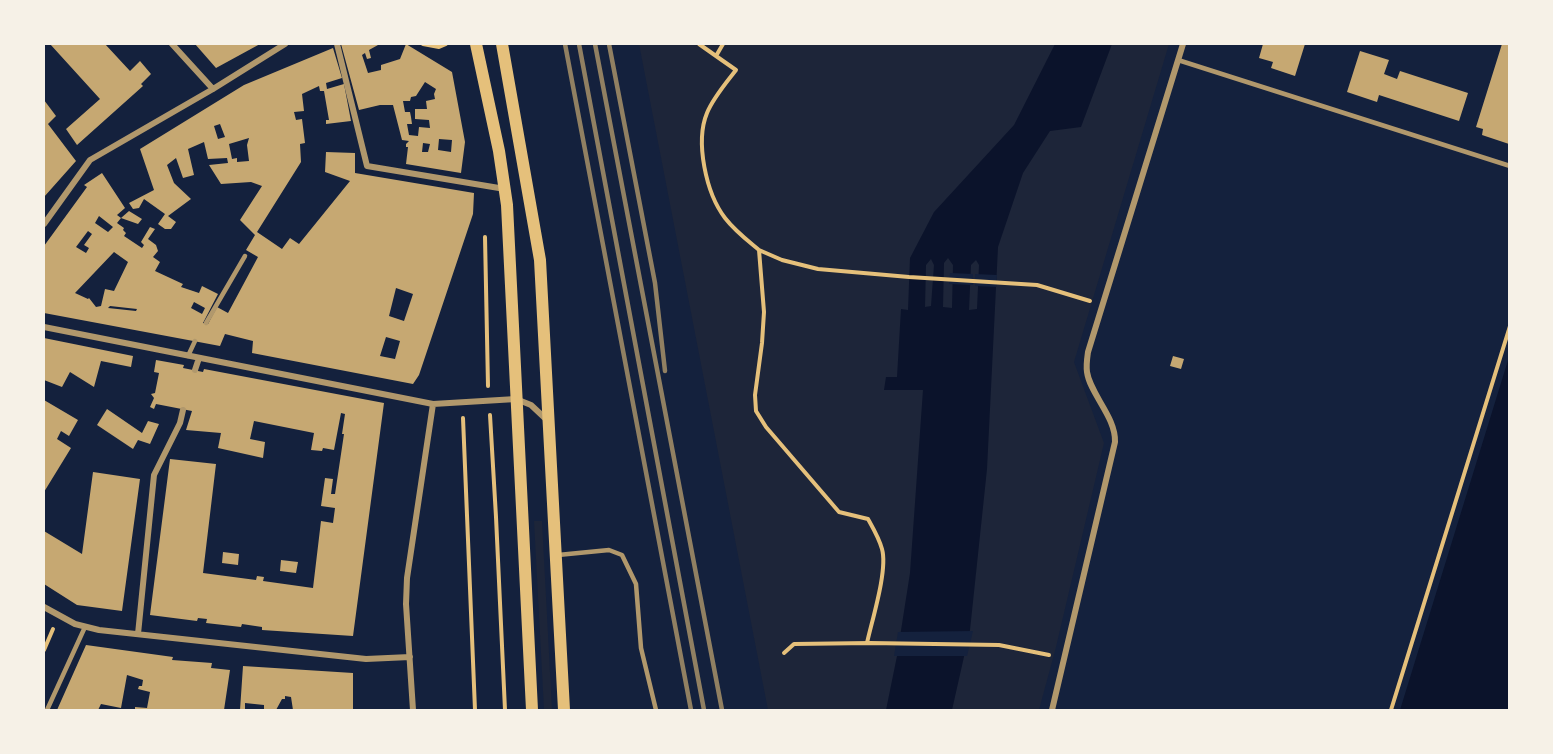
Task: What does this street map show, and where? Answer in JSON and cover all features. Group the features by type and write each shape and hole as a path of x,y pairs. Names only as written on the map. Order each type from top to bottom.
{"main road":[{"path":"476,44 505,189 532,711"},
{"path":"502,44 538,243 564,711"}],"street":[{"path":"172,44 213,88"},
{"path":"44,224 90,160 285,44"},
{"path":"337,44 367,166 505,189"},
{"path":"1052,711 1115,442 1111,423 1087,372 1088,352 1183,44"},
{"path":"44,327 433,404 516,399 531,405 549,423"},
{"path":"195,370 198,358"},
{"path":"413,711 406,604 408,565 433,404"},
{"path":"138,634 154,475 180,423 183,410"},
{"path":"44,607 85,627 366,660 410,657"}],"lane":[{"path":"1178,60 1509,166"},
{"path":"206,323 245,256"},
{"path":"188,356 195,341"},
{"path":"556,556 609,550 622,555 636,584 641,648 656,711"},
{"path":"47,711 85,627"}],"path":[{"path":"423,44 440,47 446,44"},
{"path":"699,44 735,70 708,110 703,124 704,162 708,182 724,217 759,250 782,260 818,269 1037,285 1103,305"},
{"path":"716,56 723,44"},
{"path":"484,237 487,380"},
{"path":"759,250 764,312 754,395 756,411 766,427 839,512 868,519 877,535 883,551 882,574 869,643"},
{"path":"1391,711 1509,326"},
{"path":"463,402 475,711"},
{"path":"491,431 505,711"},
{"path":"44,650 59,616"},
{"path":"784,652 794,644 869,643 999,645 1038,652"}],"shaded area":[{"path":"639,44 1169,44 1074,362 1104,443 1039,710 768,710"},
{"path":"1055,44 1112,44 1081,127 1050,131 1023,173 998,247 987,469 970,630 952,710 886,710 910,573 923,390 884,390 886,377 897,377 901,309 908,310 910,258 934,212 1014,125","holes":["948,258 953,265 952,308 943,307 944,263","931,259 934,265 931,306 925,307 926,265","976,260 979,265 977,309 969,310 971,265"]},
{"path":"1509,357 1509,710 1400,710"},
{"path":"534,521 542,521 552,710 544,710"}],"pier":[{"path":"950,273 973,274 973,285 949,284"},
{"path":"975,274 997,275 996,287 975,286"},
{"path":"973,631 967,656 894,656 898,632"}],"building":[{"path":"50,44 105,44 130,71 140,61 151,74 141,84 143,86 77,145 66,129 100,99"},
{"path":"195,44 260,44 216,68"},
{"path":"341,44 378,45 369,50 371,58 367,59 365,53 362,55 368,73 381,70 381,65 400,59 406,44 452,72 465,142 461,173 406,164 408,147 406,144 409,141 402,140 393,105 380,105 359,110","holes":["425,82 436,89 435,99 426,101 427,109 415,109 415,119 429,120 430,128 419,127 418,136 409,135 407,124 412,124 411,117 410,112 405,112 403,101 410,101 411,97 416,96","439,139 452,140 451,152 438,150","423,143 430,144 428,152 422,152"]},
{"path":"1263,44 1305,44 1295,76 1271,68 1273,62 1259,58"},
{"path":"1502,44 1509,44 1509,144 1482,135 1483,129 1476,127"},
{"path":"333,48 342,78 326,83 327,89 344,84 351,121 326,124 326,120 329,120 324,91 320,91 319,86 302,94 304,111 294,112 296,120 302,119 305,143 300,144 301,162 257,232 282,249 290,238 299,244 350,181 325,172 326,152 355,153 355,173 474,193 473,214 419,375 413,384 252,353 253,341 225,334 220,346 44,313 44,246 87,187 84,185 102,173 125,208 117,215 121,218 117,223 124,228 126,233 124,236 142,248 144,245 141,242 150,227 155,229 148,239 156,245 158,251 153,257 160,262 155,271 183,284 181,287 199,293 202,286 218,294 203,323 208,324 217,307 228,313 258,257 246,250 255,235 240,220 262,186 251,182 221,184 209,165 228,163 227,158 208,159 204,142 188,149 194,175 183,178 176,158 167,165 174,183 191,199 168,216 176,222 171,229 165,229 158,224 165,214 144,199 139,208 133,209 129,203 154,190 140,149 244,85","holes":["220,124 225,137 218,139 214,126","249,138 247,145 249,161 237,162 237,158 232,159 229,144","99,216 113,227 108,232 95,223","88,231 92,234 84,245 89,248 86,253 76,247","114,252 128,262 114,291 105,289 101,306 96,307 88,299 75,293","396,288 413,294 404,321 389,316","194,302 205,308 202,314 191,308","110,306 137,309 136,311 108,308","386,337 400,341 395,359 380,356"]},
{"path":"1360,51 1389,60 1384,74 1397,79 1400,71 1468,93 1459,121 1379,95 1377,102 1347,92"},
{"path":"44,100 56,116 48,124 76,161 44,197"},
{"path":"129,211 142,219 138,224 121,218"},
{"path":"44,338 133,356 131,367 101,361 94,387 70,372 62,387 44,380"},
{"path":"1173,356 1184,359 1181,369 1170,366"},
{"path":"156,360 184,365 183,368 203,372 204,369 384,403 353,636 262,630 262,627 242,624 241,627 206,623 207,619 198,618 197,621 150,615 170,459 216,464 203,573 256,580 257,576 264,577 263,581 313,588 321,521 333,523 335,508 321,506 325,478 333,479 331,494 335,494 345,414 341,413 334,450 323,448 322,451 311,450 314,433 254,421 250,439 265,442 263,458 218,448 221,433 186,430 192,411 156,404 154,409 150,407 154,398 151,394 155,393 159,373 154,372"},
{"path":"44,400 78,420 69,436 61,431 57,439 71,448 44,492"},
{"path":"107,409 142,433 148,421 159,424 150,444 138,440 133,449 97,425"},
{"path":"93,472 140,479 122,611 77,605 44,584 44,531 82,554"},
{"path":"223,552 239,554 238,565 222,563"},
{"path":"281,560 298,562 296,573 280,571"},
{"path":"86,645 173,657 172,660 212,663 211,668 230,670 224,710 135,710 135,707 147,708 150,692 138,689 142,686 143,680 127,675 121,708 101,704 98,710 57,710"},
{"path":"243,666 353,673 353,710 293,710 291,697 285,696 276,710 264,710 264,705 245,703 245,710 240,710"}],"railway":[{"path":"565,44 691,710"},
{"path":"579,44 704,710"},
{"path":"595,44 722,710"},
{"path":"609,44 655,283 665,371"}]}
